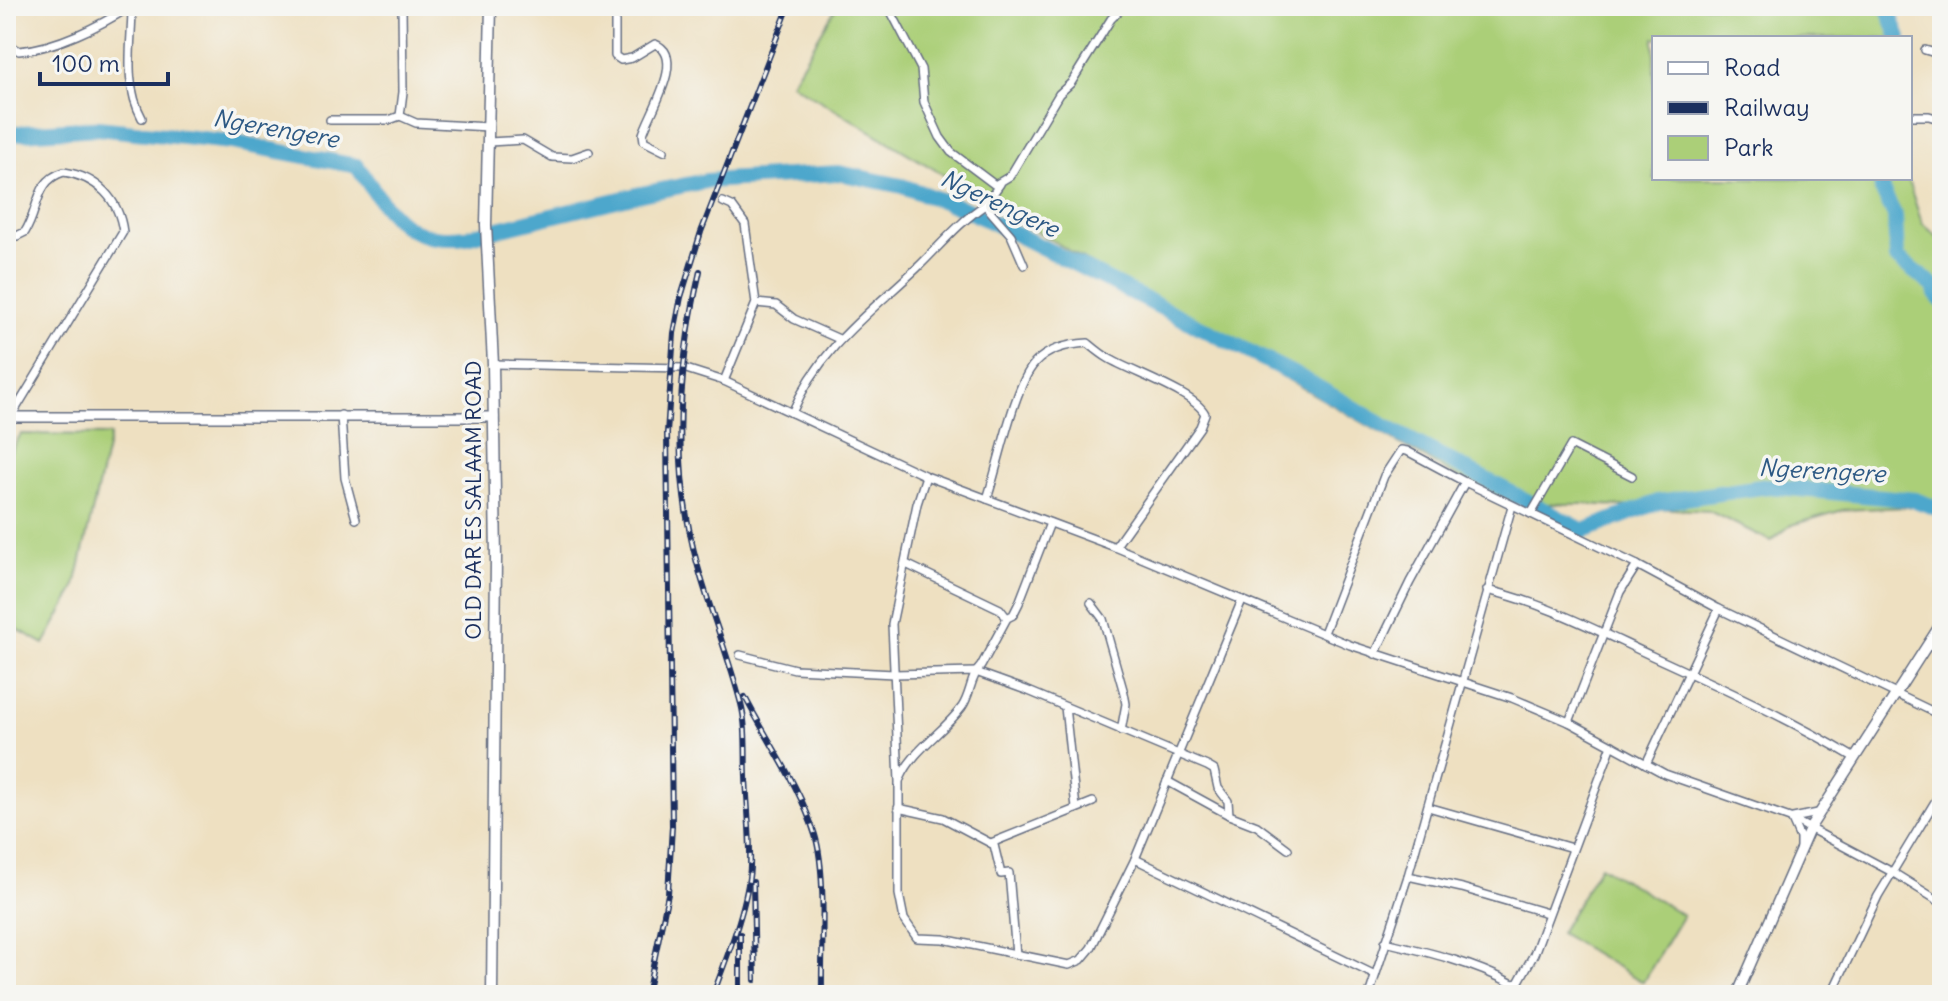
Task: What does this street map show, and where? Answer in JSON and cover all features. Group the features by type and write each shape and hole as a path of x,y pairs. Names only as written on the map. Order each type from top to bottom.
{"main road":[{"name":"OLD DAR ES SALAAM ROAD","path":"491,6 486,225 493,364 496,558 492,995"}],"street":[{"path":"6,51 19,51 86,33 131,6 130,83 133,101 142,118"},
{"path":"400,116 403,92 402,6"},
{"path":"615,6 615,56 621,60 632,58 655,44 665,50 669,59 663,85 643,134 644,141 664,151"},
{"path":"888,6 921,69 924,102 940,137 951,152 988,182 1000,184"},
{"path":"792,413 816,369 839,339 917,268 969,215 985,205 1010,176 1063,88 1071,83 1111,19 1124,6"},
{"path":"115,16 132,27"},
{"path":"6,42 19,51"},
{"path":"1925,50 1942,55"},
{"path":"330,120 389,120 400,116 416,123 489,127"},
{"path":"1912,116 1942,120"},
{"path":"489,142 523,140 558,158 572,158 589,152"},
{"path":"6,235 17,236 25,232 41,190 49,179 64,172 87,180 110,198 118,207 123,232 8,420"},
{"path":"723,202 732,206 745,224 756,303 724,381"},
{"path":"985,205 1011,235 1024,265"},
{"path":"756,303 776,305 794,319 839,339"},
{"path":"987,499 1015,406 1031,368 1053,351 1088,343 1107,358 1200,406 1205,414 1198,431 1115,547"},
{"path":"493,364 683,368 724,381 926,476 1115,547 1375,654 1569,722 1646,764 1700,787 1790,818 1892,872 1942,903"},
{"path":"8,420 341,415 494,417"},
{"path":"341,415 345,478 356,519"},
{"path":"1531,514 1571,445 1632,476"},
{"path":"1324,633 1384,476 1401,450 1942,716"},
{"path":"926,476 917,504 892,624 899,781 900,904 904,919 917,938 943,939 1069,965 1081,960 1091,948 1135,859 1242,600"},
{"path":"1375,654 1465,482"},
{"path":"1369,995 1408,876 1512,506"},
{"path":"899,781 909,759 962,707 976,672 1021,600 1050,523"},
{"path":"906,564 1000,609 1007,618"},
{"path":"1569,722 1620,592 1637,565"},
{"path":"1487,590 1553,610 1689,673 1855,758"},
{"path":"1091,603 1103,619 1124,693 1126,704 1121,731"},
{"path":"1646,764 1719,609"},
{"path":"1737,995 1818,813 1942,622"},
{"path":"740,655 795,669 894,674 976,672 1214,770 1218,788 1228,801 1229,815"},
{"path":"1065,707 1076,808"},
{"path":"1385,942 1437,954 1514,985 1518,983 1530,964 1612,745"},
{"path":"1167,781 1229,815 1257,826 1288,849"},
{"path":"1831,995 1892,872 1942,790"},
{"path":"991,843 1093,802"},
{"path":"1428,807 1572,848"},
{"path":"898,808 943,818 991,843 998,855 1001,874 1009,873 1016,955"},
{"path":"1790,818 1818,813"},
{"path":"1790,818 1800,838 1800,849"},
{"path":"1135,859 1375,975"},
{"path":"1408,876 1547,913"}],"green space":[{"path":"837,6 1891,6 1902,36 1652,36 1652,180 1908,180 1922,223 1942,241 1942,509 1929,506 1843,510 1791,525 1771,541 1709,511 1585,504 1505,504 1184,320 791,83"},
{"path":"21,434 110,435 74,590 44,644 6,623 6,459"},
{"path":"1600,866 1683,915 1643,982 1560,933"}],"waterway":[{"path":"1887,6 1898,36"},
{"name":"Ngerengere","path":"6,134 97,128 231,142 357,166 400,222 428,236 445,238 466,237 706,181 839,173 902,186 965,209 1305,380 1393,431 1584,531 1658,502 1768,486 1915,500 1942,510"},
{"path":"1881,180 1882,190 1895,216 1897,258 1934,286 1942,301"}],"railway":[{"path":"647,995 668,894 672,826 667,433 674,333 681,297 701,232 789,6"},
{"path":"700,271 688,334 681,397 683,491 699,569 743,713 750,856 741,915 713,995"},
{"path":"745,697 792,782 815,835 822,892 822,995"},
{"path":"753,882 755,980"},
{"path":"740,934 740,995"}]}
